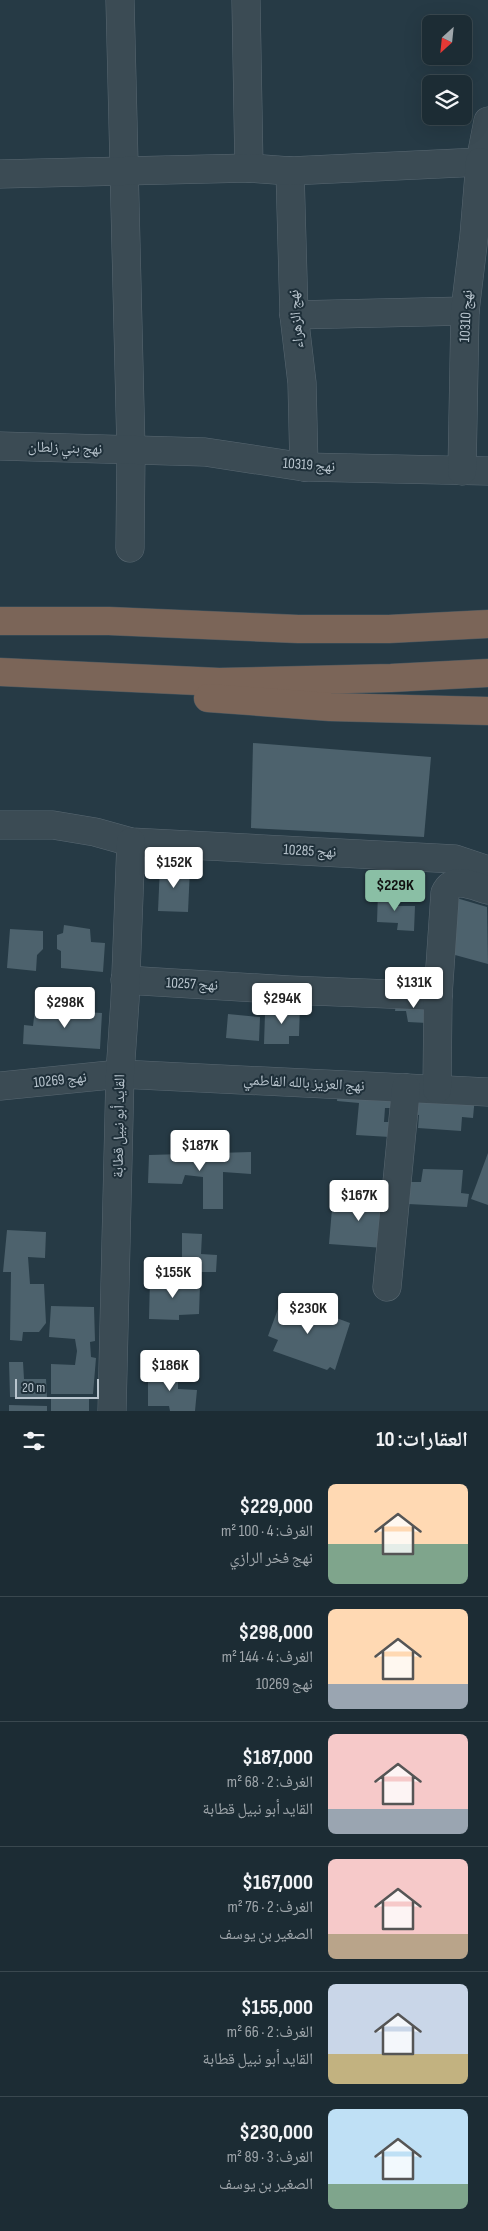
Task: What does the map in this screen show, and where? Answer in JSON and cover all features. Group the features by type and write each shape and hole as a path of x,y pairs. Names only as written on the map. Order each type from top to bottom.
{"highway":[{"path":"0,621 110,621 298,629 389,629 488,624"},
{"path":"0,672 219,682 391,678 488,673"},
{"path":"119,676 182,696 330,707 488,711"}],"street":[{"path":"120,0 131,450 130,548"},
{"path":"246,0 249,168"},
{"name":"نهج 10310","path":"475,471 472,317 474,236 480,162 488,121"},
{"path":"0,174 249,168 290,171 480,162"},
{"name":"نهج الزهراء","path":"290,171 294,315 302,383 304,467"},
{"path":"294,315 472,317"},
{"name":"نهج بني زلطان","path":"0,446 131,450"},
{"name":"نهج 10319","path":"131,450 205,452 304,467 475,471"},
{"name":"نهج 10285","path":"0,825 54,825 95,832 131,842 455,859 488,870"},
{"name":"القايد أبو نبيل قطابة","path":"112,1411 120,1074 131,842"},
{"path":"438,1089 438,996 447,889 453,882 456,882 488,890"},
{"name":"نهج 10257","path":"125,980 289,990 438,996"},
{"name":"نهج 10269","path":"0,1086 120,1074"},
{"name":"نهج العزيز بالله الفاطمي","path":"120,1074 488,1092"},
{"path":"387,1287 406,1088"}],"building":[{"path":"253,743 431,757 424,837 251,828"},
{"path":"160,866 190,868 188,912 158,911"},
{"path":"378,892 396,893 396,906 415,906 414,931 397,930 398,923 377,922"},
{"path":"453,897 487,907 488,964 455,955"},
{"path":"64,925 90,929 91,942 105,943 103,972 61,968 61,951 57,949 57,935 63,933"},
{"path":"10,929 43,931 43,949 37,955 36,971 7,968"},
{"path":"397,997 428,998 427,1023 408,1022 406,1011 395,1011"},
{"path":"277,1005 300,1005 299,1036 289,1036 289,1044 264,1044 265,1014 277,1014"},
{"path":"35,1009 102,1013 100,1049 23,1044 24,1025 33,1026"},
{"path":"228,1014 260,1017 259,1041 226,1038"},
{"path":"338,1087 399,1091 397,1108 385,1108 384,1122 391,1122 390,1137 356,1135 359,1103 337,1101"},
{"path":"415,1091 475,1096 473,1118 462,1117 461,1131 418,1128 419,1115 413,1115"},
{"path":"251,1152 251,1174 223,1172 223,1209 203,1209 203,1177 185,1175 182,1184 148,1183 149,1155"},
{"path":"488,1153 488,1205 471,1199"},
{"path":"423,1169 463,1170 461,1193 469,1194 467,1207 408,1204 410,1182 421,1182"},
{"path":"333,1197 388,1199 384,1248 329,1244"},
{"path":"7,1230 46,1232 45,1258 28,1257 30,1284 44,1284 46,1323 39,1332 23,1332 22,1341 10,1340 11,1272 3,1272"},
{"path":"182,1233 202,1234 201,1254 217,1255 216,1272 182,1272"},
{"path":"150,1278 179,1279 179,1285 200,1284 199,1314 179,1315 179,1320 149,1319"},
{"path":"282,1298 350,1323 335,1370 330,1367 327,1370 273,1351 278,1340 268,1336"},
{"path":"51,1306 94,1307 95,1341 90,1342 91,1357 96,1358 93,1394 51,1394 51,1364 75,1365 77,1351 75,1339 49,1337"},
{"path":"9,1362 23,1362 24,1379 46,1379 47,1397 10,1397"},
{"path":"178,1371 178,1389 197,1390 195,1411 170,1411 169,1406 148,1406 148,1375 150,1372"},
{"path":"51,1397 89,1398 89,1411 51,1411"},
{"path":"9,1405 47,1406 47,1411 9,1411"}]}
